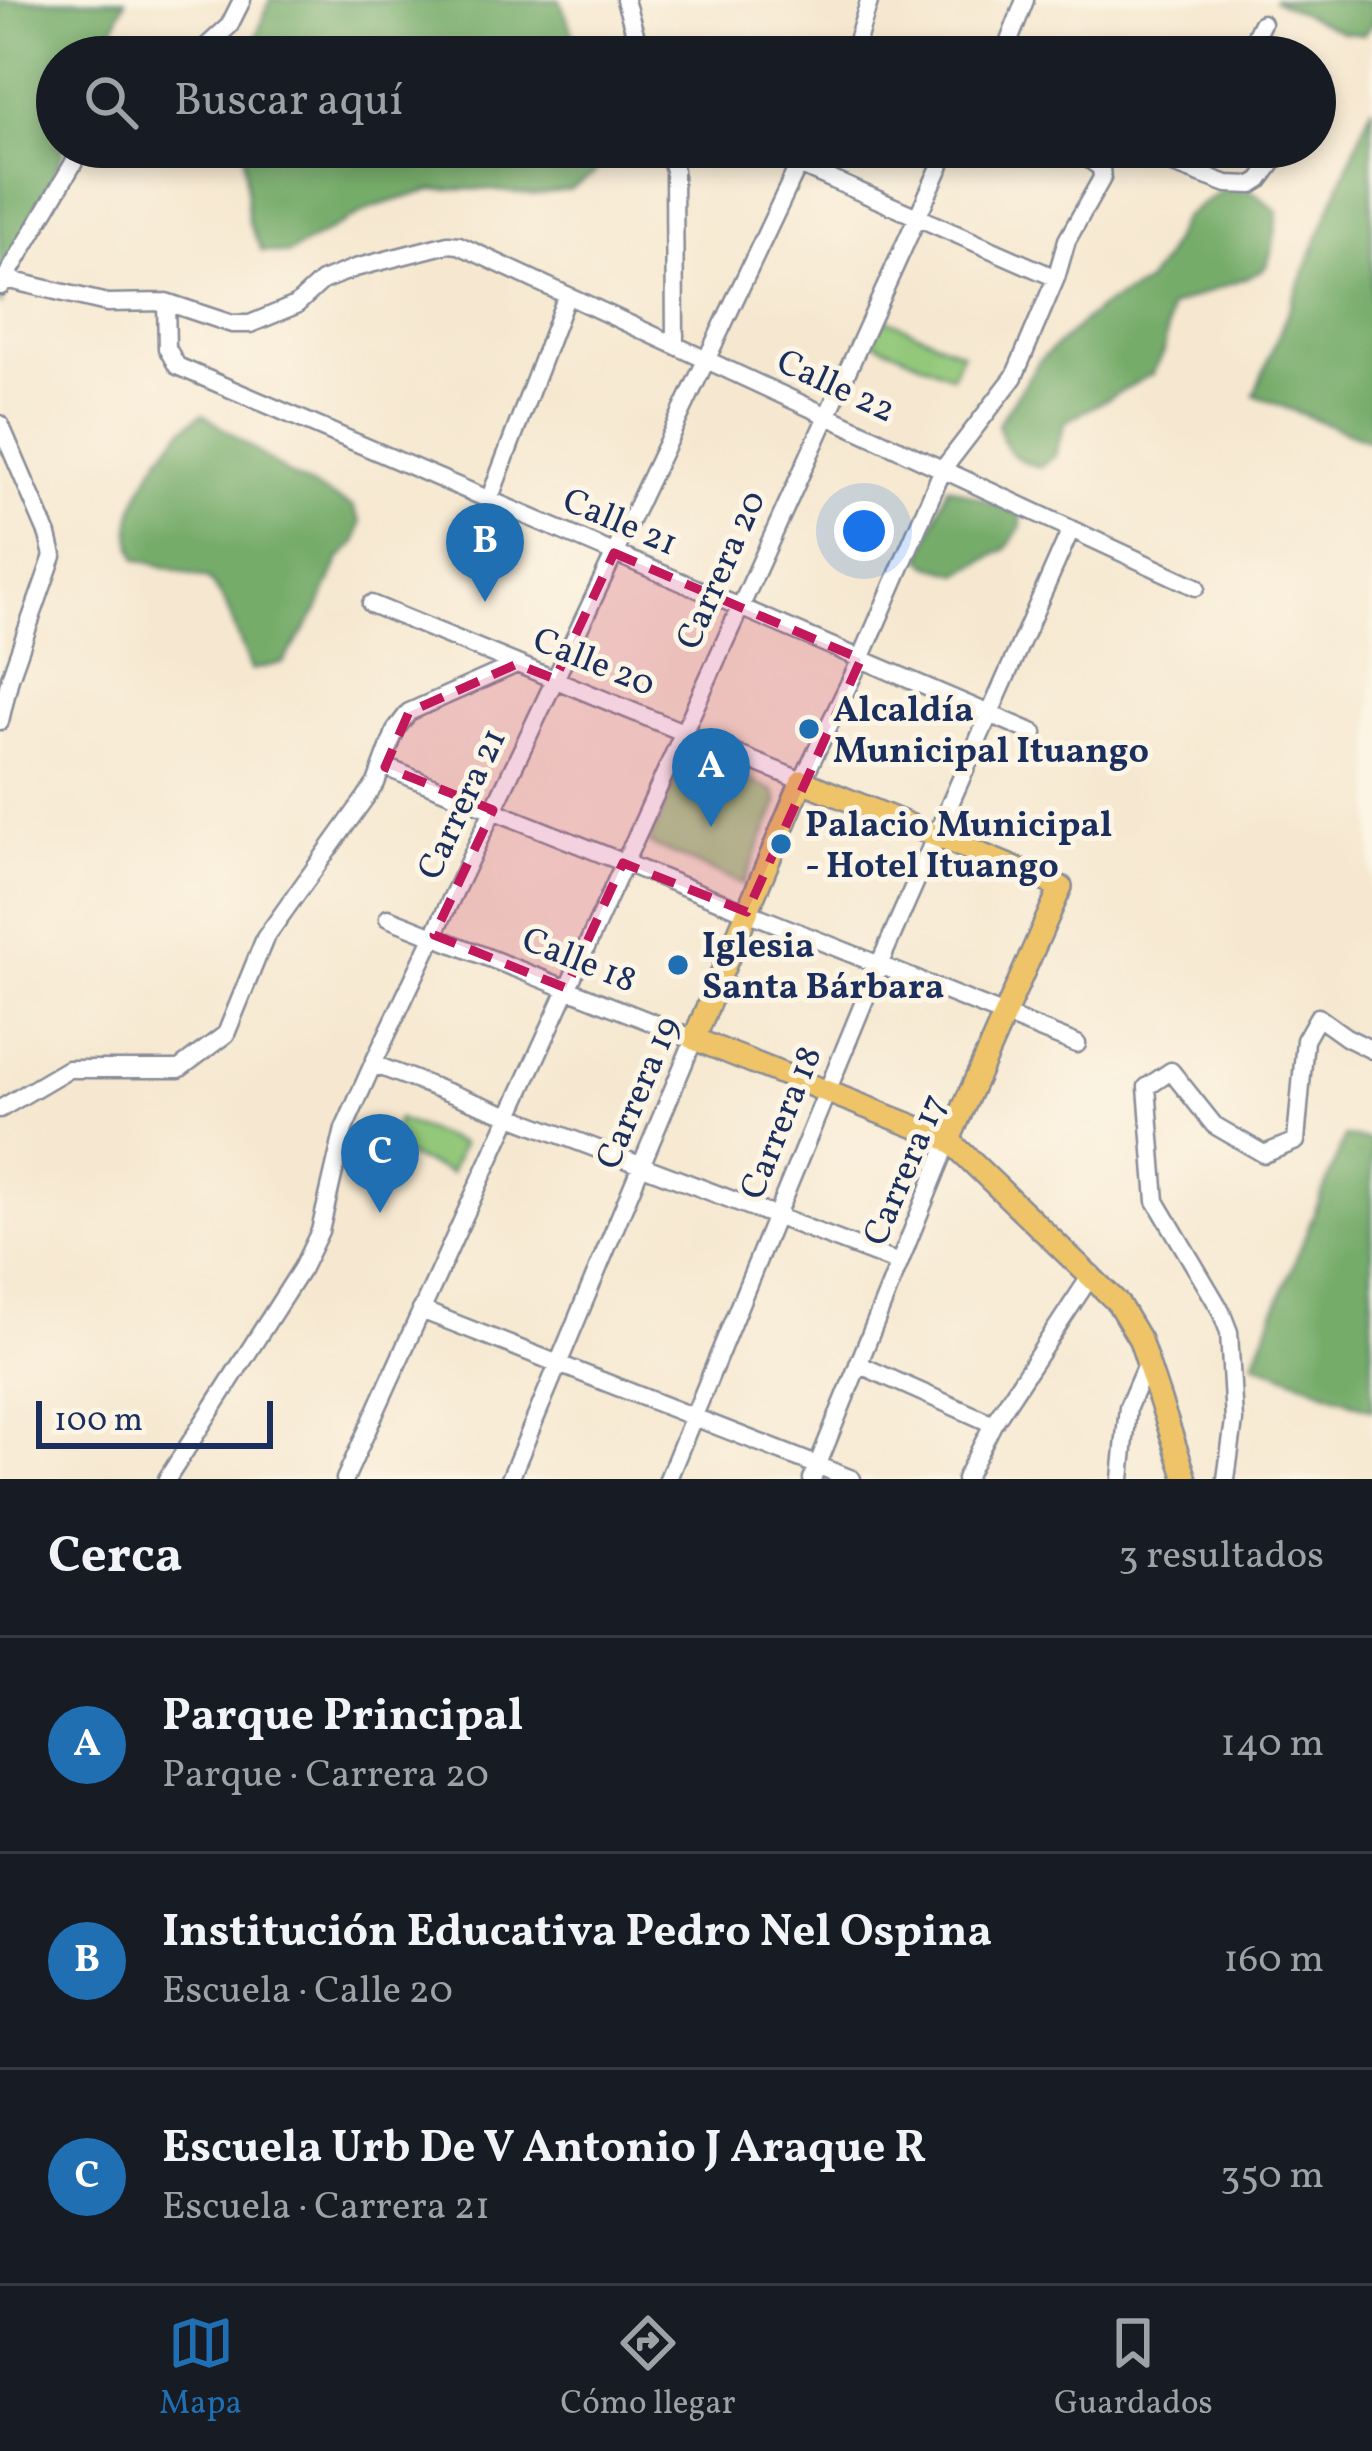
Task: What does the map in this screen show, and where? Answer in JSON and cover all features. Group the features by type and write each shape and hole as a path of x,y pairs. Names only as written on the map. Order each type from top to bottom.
{"main road":[{"name":"Calle 20","path":"802,781 1061,887"},
{"name":"Carrera 19","path":"694,1039 802,781"},
{"name":"Carrera 17","path":"949,1140 1061,887"},
{"name":"Calle 18","path":"694,1039 949,1140"},
{"path":"949,1140 1092,1274 1130,1321 1186,1479"}],"street":[{"path":"218,36 242,0"},
{"path":"626,0 636,36"},
{"path":"1011,36 1025,0"},
{"path":"858,36 869,2"},
{"path":"1256,36 1262,23"},
{"path":"70,168 2,283 107,303 166,302"},
{"path":"673,168 676,345"},
{"name":"Carrera 21","path":"167,1479 302,1268 320,1231 344,1129 373,1064 796,168"},
{"path":"807,168 1056,278"},
{"name":"Carrera 20","path":"345,1479 939,168"},
{"name":"Carrera 19","path":"802,781 943,469 1015,376 1067,240 1102,178 1101,168"},
{"path":"1187,168 1227,184 1252,184 1272,168"},
{"name":"Calle 22","path":"166,302 232,324 250,324 276,316 322,280 355,268 448,244 470,250 1196,587"},
{"path":"490,500 567,295"},
{"name":"Calle 21","path":"166,302 167,348 177,365 1034,733"},
{"path":"0,424 53,556 10,677 0,721"},
{"name":"Carrera 18","path":"668,1479 878,965 1071,529"},
{"name":"Calle 20","path":"371,604 802,781"},
{"path":"0,1109 68,1069 179,1069 226,1034 265,938 385,767 396,729 409,712 517,664"},
{"path":"385,767 1077,1044"},
{"name":"Calle 18","path":"388,917 694,1039"},
{"path":"1226,1479 1234,1421 1229,1332 1156,1201 1147,1087 1172,1071 1214,1125 1264,1154 1296,1141 1305,1040 1318,1017 1372,1050"},
{"name":"Carrera 19","path":"511,1479 694,1039"},
{"path":"373,1064 899,1263"},
{"name":"Carrera 17","path":"815,1472 949,1140"},
{"path":"965,1479 993,1424 1092,1274"},
{"path":"421,1310 694,1417 815,1472 852,1479"},
{"path":"858,1364 993,1424"},
{"path":"1121,1479 1128,1407 1146,1365"}],"highlighted area":[{"path":"614,553 861,659 747,912 623,863 566,988 434,935 493,810 385,767 409,712 517,664 555,679"}],"green space":[{"path":"0,0 125,0 110,36 36,36 36,168 56,168 0,306"},
{"path":"270,0 560,0 574,36 257,36"},
{"path":"1273,0 1371,0 1372,24 1363,35 1342,32"},
{"path":"1372,106 1372,442 1254,395"},
{"path":"245,168 596,168 569,190 532,195 432,190 373,207 287,254 262,251 248,222"},
{"path":"1223,189 1254,192 1278,212 1272,250 1263,270 1170,307 1164,352 1152,374 1065,422 1055,455 1040,467 1016,457 1003,441 998,424 1040,360 1099,308 1145,284 1163,260 1183,218"},
{"path":"883,317 962,353 952,376 872,341"},
{"path":"203,414 290,475 353,507 361,523 356,542 339,560 317,612 283,663 251,670 224,600 208,579 137,559 133,549 132,516 145,482 178,435"},
{"path":"948,486 1021,514 1021,527 1006,549 959,574 930,566 921,558"},
{"path":"693,755 774,791 778,803 743,884 649,844 684,757"},
{"path":"398,1119 462,1144 450,1173 387,1148"},
{"path":"1345,1137 1372,1140 1372,1410 1254,1362"}],"place":[{"name":"Institución Educativa Pedro Nel Ospina","path":"485,602"},
{"name":"Alcaldía Municipal Ituango","path":"809,729"},
{"name":"Parque Principal","path":"711,827"},
{"name":"Palacio Municipal - Hotel Ituango","path":"781,844"},
{"name":"Iglesia Santa Bárbara","path":"678,965"},
{"name":"Escuela Urb De V Antonio J Araque R","path":"380,1213"}]}
